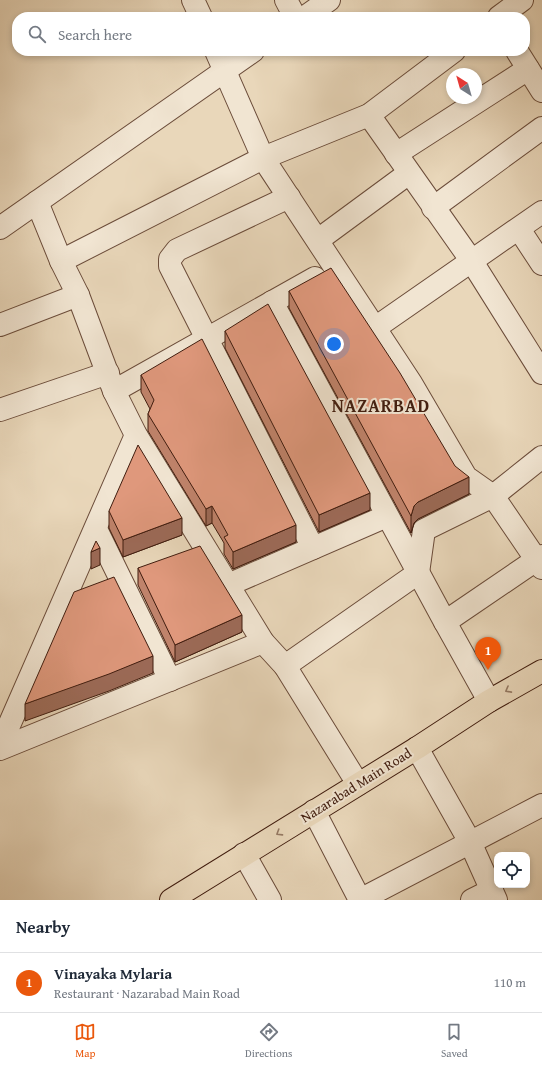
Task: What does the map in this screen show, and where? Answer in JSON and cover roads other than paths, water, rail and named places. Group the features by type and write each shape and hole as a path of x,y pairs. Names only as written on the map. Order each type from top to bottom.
{"main road":[{"name":"Nazarabad Main Road","path":"171,900 417,748 489,700 542,670"}],"street":[{"path":"193,0 199,12"},
{"path":"286,0 292,12"},
{"path":"312,12 329,0"},
{"path":"0,228 38,202 221,60 235,56"},
{"path":"61,261 263,158 369,115 447,56"},
{"path":"221,60 263,158 411,383 466,477 493,496 540,562 445,622"},
{"path":"396,154 523,60 542,92"},
{"path":"369,115 471,260 542,373"},
{"path":"433,208 542,128"},
{"path":"318,240 409,173"},
{"path":"289,197 177,250 170,259 170,266 312,548"},
{"path":"38,202 61,261 78,295 111,382 136,436 263,642 285,666 358,784"},
{"path":"375,328 542,212"},
{"path":"519,229 542,264"},
{"path":"0,410 111,382 206,339 335,266"},
{"path":"0,325 78,295"},
{"path":"272,302 418,573 489,700"},
{"path":"1,737 96,529 136,436"},
{"path":"285,666 418,573 424,530 493,496 542,457"},
{"path":"228,585 387,516"},
{"path":"96,529 170,680"},
{"path":"1,737 170,680 263,642"},
{"path":"417,748 470,842 494,895 472,900"},
{"path":"314,811 360,900 542,805"},
{"path":"244,854 270,900"}],"place":[{"name":"Vinayaka Mylaria","path":"488,670"}],"district":[{"name":"NAZARBAD","path":"381,405"}]}
